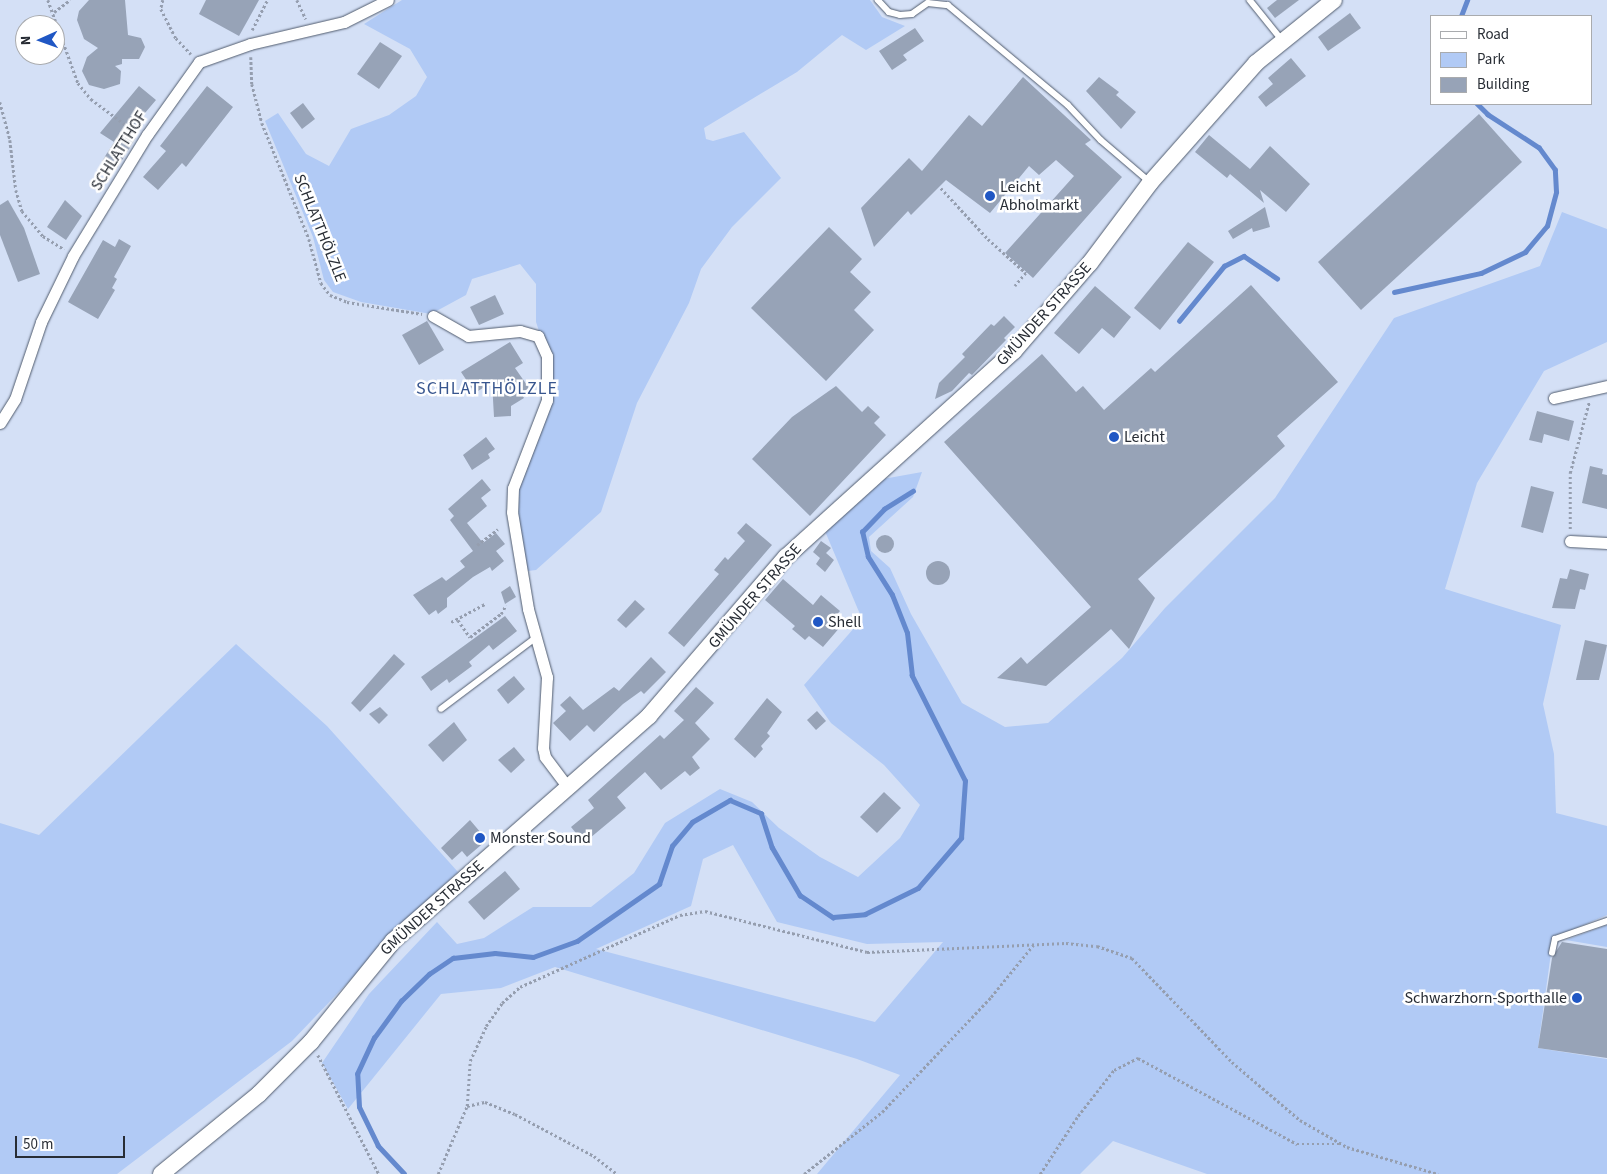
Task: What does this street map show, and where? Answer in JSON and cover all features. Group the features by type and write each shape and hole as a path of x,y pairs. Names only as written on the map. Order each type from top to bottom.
{"street":[{"path":"199,62 246,45 344,22 388,0"},
{"name":"GMÜNDER STRASSE","path":"161,1174 259,1094 311,1042 393,941 649,716 786,557 1014,351 1090,263 1150,183 1224,96 1282,40 1334,0"},
{"name":"SCHLATTHOF","path":"0,423 15,399 41,322 73,256 148,135 199,62"},
{"path":"433,316 468,336 520,331 538,336 547,356 547,400 513,488 512,512 526,600 537,637 548,693 543,748 545,757 568,788"},
{"path":"1554,398 1594,386 1607,386"},
{"path":"1570,542 1607,543"}],"lane":[{"path":"878,0 889,12 900,15 912,14 928,3 948,5 1068,105 1101,140 1150,183"},
{"path":"1250,0 1282,40"},
{"path":"441,709 537,637"},
{"path":"1552,954 1555,939 1607,921"}],"path":[{"path":"48,0 54,12 78,83 91,99 134,131 148,135"},
{"path":"54,12 70,0"},
{"path":"163,0 161,9 176,38 199,62"},
{"path":"246,45 267,0"},
{"path":"297,0 311,29"},
{"name":"SCHLATTHÖLZLE","path":"246,45 252,84 262,123 309,239 321,283 330,295 347,302 433,316"},
{"path":"0,102 10,140 16,190 22,212 43,236 73,256"},
{"path":"942,188 988,239 1026,273 1015,286"},
{"path":"1570,542 1570,473 1594,386"},
{"path":"477,545 498,529"},
{"path":"451,622 458,620 485,604"},
{"path":"458,620 470,637 501,614 506,605"},
{"path":"438,1174 467,1106 470,1061 486,1026 502,1003 520,987 696,911 867,952 1034,944 1097,946 1132,958 1232,1062 1300,1120 1341,1144 1438,1174"},
{"path":"804,1174 882,1112 990,997 1034,944"},
{"path":"311,1042 379,1174"},
{"path":"1040,1174 1078,1116 1114,1070 1138,1058 1297,1144 1341,1144"},
{"path":"467,1106 485,1102 515,1114 594,1156 617,1174"}],"green space":[{"path":"402,0 870,0 882,17 905,26 866,50 842,35 797,72 704,128 706,139 713,141 744,132 781,178 732,227 701,269 689,303 637,403 601,512 536,570 528,571 521,553 517,517 519,480 550,407 552,369 536,322 536,284 520,264 472,279 466,295 431,314 361,302 333,292 324,280 313,237 265,121 278,113 306,154 329,166 351,129 389,115 416,96 427,77 410,49 364,24"},
{"path":"1562,212 1607,229 1607,342 1544,371 1477,483 1445,589 1561,625 1543,704 1554,754 1556,813 1607,826 1607,915 1553,938 1538,1048 1607,1059 1607,1174 1207,1174 1113,1141 1080,1174 817,1174 900,1075 857,1059 555,967 501,988 441,994 348,1109 322,1063 369,994 437,922 457,944 484,938 533,907 591,907 634,873 665,823 720,789 752,802 779,828 820,857 858,877 900,838 920,805 884,765 831,723 804,685 862,619 822,524 883,479 922,472 913,497 869,537 871,551 890,568 911,614 962,703 1005,727 1048,723 1122,658 1165,608 1275,498 1394,318 1540,266","holes":["733,845 777,922 867,944 943,942 875,1022 596,949 691,906 703,859"]},
{"path":"236,644 327,726 458,872 422,905 292,1041 117,1174 0,1174 0,823 39,835"},
{"path":"1607,925 1607,947 1566,940"}],"building":[{"path":"89,0 125,0 128,35 141,38 145,47 139,59 122,59 122,64 115,66 121,71 120,84 104,89 89,85 82,71 87,57 98,48 84,39 77,20 79,11"},
{"path":"206,0 259,0 239,36 199,14"},
{"path":"1277,0 1299,0 1275,18 1267,8"},
{"path":"1350,13 1361,28 1328,51 1318,37"},
{"path":"915,28 924,41 903,55 907,60 892,70 879,51"},
{"path":"380,42 402,56 379,89 357,74"},
{"path":"1291,58 1306,76 1266,107 1258,97 1273,84 1268,78"},
{"path":"1023,77 1091,140 1085,144 1122,177 1033,278 1005,253 1074,176 1056,160 1039,175 1029,166 990,213 946,180 911,215 908,211 874,247 861,208 909,158 922,171 969,115 982,126"},
{"path":"1099,77 1119,92 1116,95 1136,112 1121,129 1086,91"},
{"path":"139,86 156,100 128,133 136,138 116,170 102,161 114,142 100,133"},
{"path":"207,86 233,107 186,167 182,163 158,190 143,177 166,151 160,146"},
{"path":"303,103 315,119 302,129 290,113"},
{"path":"1479,114 1522,162 1361,310 1318,262"},
{"path":"1209,135 1250,169 1270,146 1310,184 1286,212 1260,190 1264,203 1230,174 1227,178 1195,152"},
{"path":"8,200 24,228 40,274 18,282 0,235 0,205"},
{"path":"65,200 82,216 66,240 47,227"},
{"path":"1265,207 1270,227 1253,232 1252,228 1233,239 1228,231"},
{"path":"829,227 862,259 850,272 871,292 854,310 874,330 826,381 751,308"},
{"path":"119,239 131,246 114,277 117,279 112,288 115,290 98,319 68,302 103,240 115,247"},
{"path":"1188,242 1214,262 1160,330 1134,308"},
{"name":"Leicht","path":"1251,285 1338,382 1277,436 1285,446 1138,579 1155,598 1129,649 1111,629 1046,686 997,678 1021,657 1027,664 1091,607 944,442 1042,354 1076,392 1083,386 1104,410 1151,368 1155,372"},
{"path":"1095,286 1131,317 1114,338 1102,328 1079,354 1054,333"},
{"path":"495,295 504,314 479,325 470,307"},
{"path":"1004,316 1015,327 1004,338 1006,340 972,375 969,373 952,391 935,399 939,383 965,357 962,354 991,324 994,326"},
{"path":"427,321 444,350 419,365 402,335"},
{"path":"510,342 523,363 515,368 529,388 521,393 524,398 511,406 511,416 494,417 492,382 475,393 461,372"},
{"path":"836,386 862,412 868,406 880,417 874,423 886,435 810,516 752,459 792,417"},
{"path":"1537,411 1574,421 1569,441 1544,434 1542,443 1529,440"},
{"path":"486,437 495,449 488,454 490,458 472,470 463,455"},
{"path":"1590,466 1603,469 1602,474 1607,475 1607,509 1582,503"},
{"path":"482,479 491,490 481,498 487,506 467,523 483,543 496,533 505,544 496,551 504,561 492,571 490,567 473,577 447,598 447,607 438,614 436,610 429,615 413,595 442,577 446,581 465,567 460,561 473,551 450,520 454,516 448,509"},
{"path":"1531,486 1554,492 1543,533 1521,527"},
{"path":"746,523 772,545 684,647 668,633 719,574 714,570 725,557 728,560 745,541 737,533"},
{"path":"881,535 889,535 894,540 892,551 881,553 876,548 876,540"},
{"path":"821,541 831,548 826,553 834,560 825,572 816,564 820,558 813,552"},
{"path":"938,561 946,565 950,573 946,581 938,585 930,581 926,573 930,565"},
{"path":"1570,569 1589,574 1585,590 1580,589 1575,609 1552,608 1560,578 1567,579"},
{"path":"783,579 813,605 821,595 840,611 833,619 841,626 823,647 809,636 805,640 792,629 795,626 765,600"},
{"path":"510,586 516,597 505,604 501,592"},
{"path":"635,600 645,609 626,628 617,620"},
{"path":"505,616 517,631 493,650 489,645 469,662 472,666 449,683 447,679 431,691 421,677"},
{"path":"1585,640 1607,645 1599,680 1576,680"},
{"path":"394,654 405,664 360,712 351,703"},
{"path":"651,657 666,672 644,694 641,691 623,704 594,732 587,725 570,741 553,723 566,711 560,705 570,696 583,710 614,687 619,691"},
{"path":"514,676 525,689 508,704 497,690"},
{"path":"696,687 714,703 695,723 710,739 692,757 700,768 690,776 685,771 661,790 645,772 617,797 626,808 584,843 571,827 594,808 588,800 660,735 664,739 684,720 674,711"},
{"path":"767,698 782,712 767,733 770,736 761,746 763,749 755,758 734,739"},
{"path":"380,707 388,715 379,724 369,714"},
{"path":"817,711 826,721 816,730 807,720"},
{"path":"454,722 467,740 443,762 428,745"},
{"path":"514,747 525,760 511,773 498,760"},
{"path":"884,792 901,808 877,833 860,817"},
{"path":"470,820 487,840 467,857 462,851 452,860 441,848"},
{"path":"505,871 520,889 484,920 468,902"},
{"name":"Schwarzhorn-Sporthalle","path":"1562,942 1607,949 1607,1058 1538,1048 1552,958"}],"waterway":[{"path":"1461,15 1467,0"},
{"path":"1394,292 1481,273 1525,252 1547,226 1556,192 1555,170 1539,148 1488,115 1478,105"},
{"path":"1179,321 1224,266 1244,256 1277,278"},
{"path":"404,1174 378,1146 359,1107 357,1074 374,1038 401,1001 429,974 453,958 495,953 533,957 577,941 659,884 672,846 692,822 730,800 761,813 772,847 800,895 833,917 865,914 918,888 961,838 965,781 912,676 907,633 892,595 868,557 862,532 884,509 913,491"}],"place":[{"name":"Leicht Abholmarkt","path":"990,196"},
{"name":"Leicht","path":"1114,437"},
{"name":"Shell","path":"818,622"},
{"name":"Monster Sound","path":"480,838"},
{"name":"Schwarzhorn-Sporthalle","path":"1577,998"}],"district":[{"name":"SCHLATTHÖLZLE","path":"487,389"}]}
